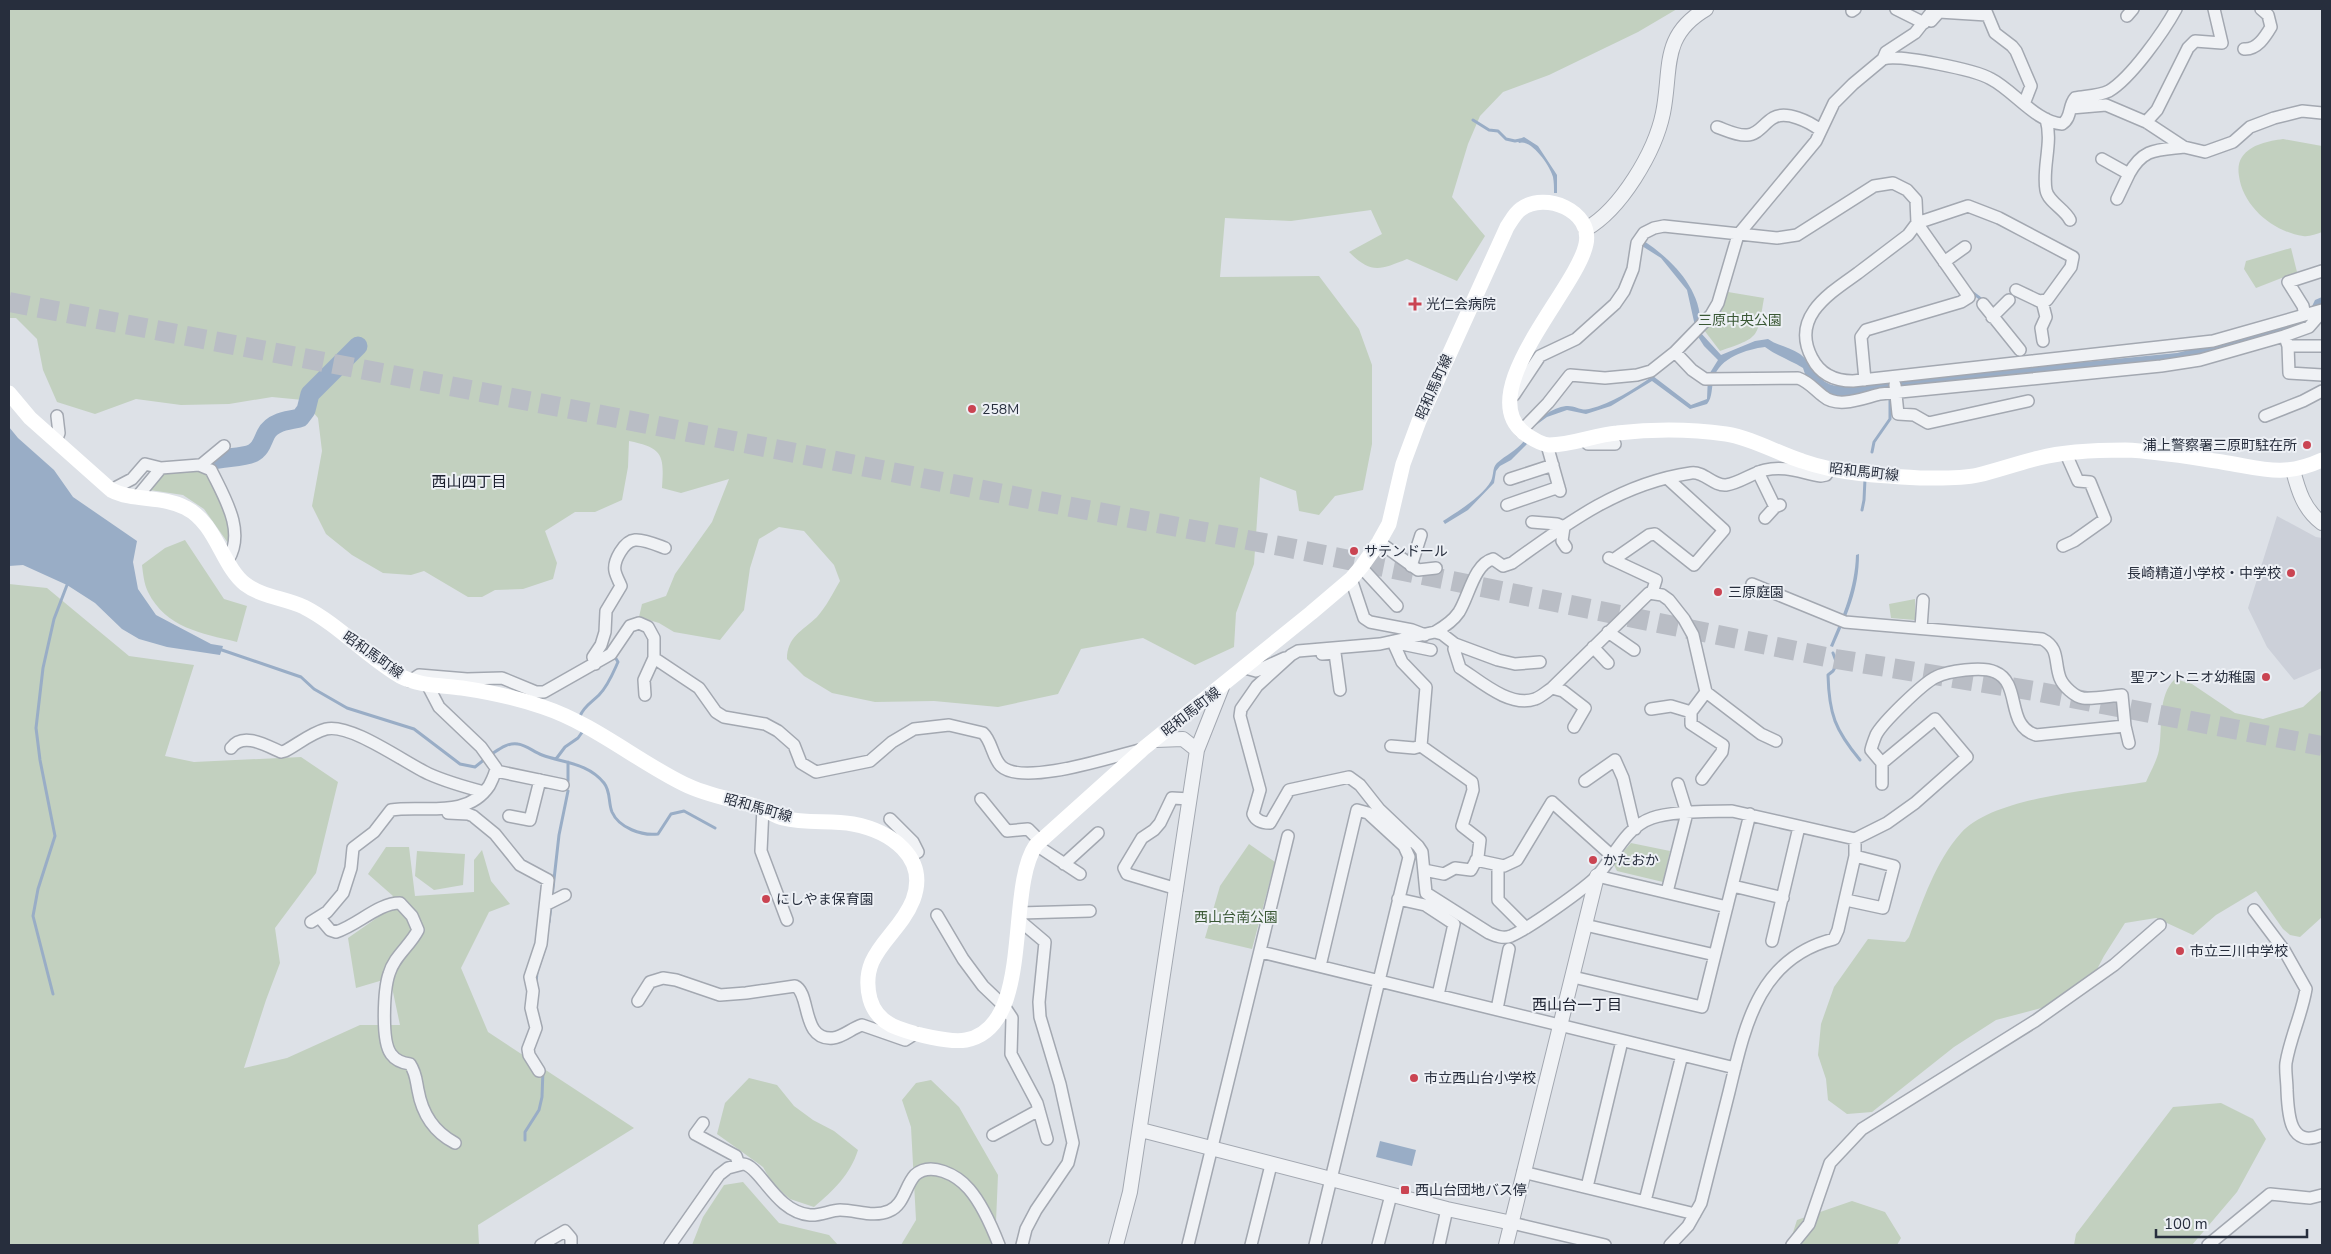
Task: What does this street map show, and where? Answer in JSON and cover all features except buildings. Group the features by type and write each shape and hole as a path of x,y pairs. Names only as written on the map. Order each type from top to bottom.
{"main road":[{"name":"昭和馬町線","path":"9,393 30,418 111,490 118,494 165,500 188,508 200,517 241,581 248,586 304,607 379,662 410,681 515,698 549,708 580,723 686,785 724,799 763,808 782,818 855,825 880,832 900,845 910,856 915,880 913,900 873,958 868,973 871,1002 876,1013 896,1027 953,1040 966,1040 978,1036 994,1023 1004,1006 1010,983 1029,858 1038,844 1150,744 1222,687 1350,579 1379,542 1389,524 1403,464 1419,422 1507,227 1520,209 1537,202 1554,203 1570,211 1586,229"},
{"path":"1547,445 1538,442 1521,430 1513,419 1510,402 1515,373 1520,361 1573,275 1584,252 1587,240 1586,229"},
{"name":"昭和馬町線","path":"1547,445 1617,432 1688,431 1729,434 1830,469 1919,478 1975,476 2041,457 2123,450 2159,452 2263,471 2293,470 2322,460"}],"street":[{"path":"1586,229 1599,222 1612,209 1652,148 1663,112 1670,52 1674,40 1687,22 1706,9"},
{"path":"1896,9 1924,23"},
{"path":"1915,33 1934,9"},
{"path":"2146,122 2157,110 2188,48 2195,41 2222,43 2214,9"},
{"path":"2244,49 2252,48 2259,43 2271,27 2268,15 2261,9"},
{"path":"1883,59 1906,58 1978,73 1992,79 2046,119 2058,124 2065,122 2075,98 2100,94 2118,84 2133,69 2174,11"},
{"path":"1521,430 1548,403 1570,375 1605,378 1637,375 1651,371 1675,352 1711,315 1738,235 1807,152 1834,103 1883,59 1886,52 1925,28 1939,12 1986,12 1995,33 2012,46 2026,72 2031,86 2024,104"},
{"path":"2071,108 2106,105 2146,122 2184,147"},
{"path":"2117,199 2129,174 2142,155 2155,150 2184,147 2205,152 2233,142 2250,127 2274,118 2302,111 2322,114"},
{"path":"1717,127 1747,135 1754,134 1774,117 1779,116 1806,119 1820,130"},
{"path":"2046,119 2049,146 2046,189 2050,198 2067,213 2070,220"},
{"path":"2102,158 2129,174"},
{"path":"1510,402 1540,356 1576,339 1615,304 1624,291 1633,269 1638,243 1644,233 1664,226 1776,238 1797,235 1874,186 1888,183 1898,185 1907,190 1916,200 1917,223 1969,297 1961,302 1866,330 1862,337 1865,380"},
{"path":"1968,194 1968,206"},
{"path":"1992,317 2013,295 2042,301 2047,300 2071,267 2073,257 1999,218 1968,206 1917,223 1908,235 1823,299 1810,317 1806,336 1808,347 1818,368 1827,375 1840,380 1865,380 2213,341 2321,311"},
{"path":"1944,262 1965,247"},
{"path":"2306,315 2303,306 2288,282 2322,271"},
{"path":"2042,301 2046,317 2041,328 2043,342"},
{"path":"1983,304 2020,350"},
{"path":"1675,352 1692,370 1705,379 1798,378 1806,381 1829,400 1840,402 1895,392 2200,360 2286,341 2310,327 2321,311"},
{"path":"2286,341 2322,346"},
{"path":"2286,341 2289,373 2322,375"},
{"path":"2026,363 2028,379"},
{"path":"1895,376 1898,414 1914,415 1928,423 2028,401"},
{"path":"2265,416 2304,402 2322,391"},
{"path":"56,441 59,433 57,416"},
{"path":"1582,439 1588,444 1615,444"},
{"path":"1507,505 1560,489 1547,445"},
{"path":"201,465 224,446"},
{"path":"2062,546 2074,541 2105,519 2090,482 2078,481 2066,454"},
{"path":"111,490 132,479 145,464 161,468 201,465 211,470 234,523 235,537 228,560"},
{"path":"1510,479 1553,465"},
{"path":"138,497 161,468"},
{"path":"1350,579 1364,618 1370,622 1430,634 1452,621 1460,611 1478,573 1486,561 1493,559 1506,565 1564,526 1624,491 1693,472 1724,485 1738,482 1758,472 1786,468 1821,476 1826,475 1830,469"},
{"path":"2293,470 2298,489 2307,507 2322,522"},
{"path":"1758,472 1777,506 1765,518"},
{"path":"1455,644 1454,649 1460,668 1498,692 1516,700 1527,701 1539,698 1552,688 1608,632 1652,593 1656,580 1609,558 1649,535 1656,534 1694,565 1724,530 1667,478"},
{"path":"1532,522 1564,526"},
{"path":"1564,526 1562,541 1566,547"},
{"path":"1411,566 1421,535"},
{"path":"595,664 593,657 605,632 606,611 621,586 614,563 629,542 636,540 666,548"},
{"path":"1379,542 1418,570 1436,568"},
{"path":"1361,567 1397,606"},
{"path":"1752,584 1845,622 2042,638 2053,647 2058,660 2060,679 2072,692 2082,698 2122,695 2128,743"},
{"path":"1652,593 1662,595 1669,600 1693,635 1706,692 1761,734 1776,741"},
{"path":"1921,628 1923,600"},
{"path":"410,681 419,674 466,679 502,678 536,692 544,692 611,654 630,626 639,623 648,627 654,638 654,658 644,680 645,695"},
{"path":"1608,632 1634,650"},
{"path":"1245,668 1256,671 1298,651 1380,644 1430,634 1442,634 1455,644 1515,664 1540,662"},
{"path":"1393,642 1431,650"},
{"path":"1393,642 1402,662 1426,686 1421,746"},
{"path":"1593,647 1608,663"},
{"path":"1317,648 1319,654 1334,653 1340,690"},
{"path":"1291,655 1257,686 1241,709 1241,724 1260,790 1258,804 1253,814 1254,817 1264,823 1270,823 1290,790 1349,777 1360,785 1379,809 1422,852 1426,893 1498,937 1509,936 1526,928 1597,876 1727,908"},
{"path":"654,658 699,688 716,712 724,717 766,724 778,731 794,745 801,763 816,772 870,761 906,732 943,725 968,728 983,733 1002,766 1018,774 1037,774 1055,771 1150,744 1183,738 1198,750"},
{"path":"1882,784 1882,763 1871,750 1876,735 1889,719 1937,676 1954,672 1988,670 2004,676 2007,680 2019,722 2032,734 2125,726"},
{"path":"427,684 439,708 464,729 488,757 496,771 563,785"},
{"path":"1116,1245 1130,1192 1198,750 1222,687"},
{"path":"1552,688 1563,691 1585,708 1574,726"},
{"path":"1687,737 1691,724 1691,712 1706,692"},
{"path":"1651,709 1671,706 1691,712"},
{"path":"1506,1245 1597,876 1611,855 1635,829 1653,817 1713,811 1750,814 1855,839 1887,823 1915,803 1967,757 1935,719 1882,763"},
{"path":"1691,724 1722,745 1722,752 1702,779"},
{"path":"231,748 238,742 253,740 281,752 312,735 326,729 334,729 376,743 409,765 430,775 456,785 484,792"},
{"path":"1391,746 1414,748 1421,746"},
{"path":"1421,746 1472,782 1473,790 1462,826 1480,840 1476,860 1471,870 1456,868 1444,874 1424,870"},
{"path":"1585,781 1616,760 1623,778 1635,829"},
{"path":"430,810 453,808 478,798 484,792 496,771"},
{"path":"509,816 530,820 540,780"},
{"path":"1667,892 1687,813 1678,784"},
{"path":"1177,889 1126,874 1124,868 1142,838 1154,830 1160,823 1172,798 1190,799"},
{"path":"981,800 1007,831 1028,829 1038,844 1080,874"},
{"path":"1476,860 1504,866 1517,860 1552,802 1611,855"},
{"path":"455,1143 433,1127 420,1098 415,1071 410,1064 401,1063 390,1053 386,1040 389,974 397,957 413,940 418,930 412,916 404,906 396,903 381,907 354,925 336,932 315,919 327,912 343,893 351,868 353,848 374,832 391,810 417,807 439,813 468,814 485,825 502,842 520,866 548,880 556,899 530,977 533,991 532,1017 536,1028 528,1049 529,1055 539,1071"},
{"path":"763,808 761,851 787,920"},
{"path":"1315,1245 1409,856 1404,846 1368,813 1357,810 1320,966"},
{"path":"1573,976 1702,1007 1750,814"},
{"path":"890,818 913,842 918,852 910,856"},
{"path":"1772,941 1799,827"},
{"path":"1064,864 1098,833"},
{"path":"1188,1245 1288,836"},
{"path":"1670,1245 1688,1226 1701,1203 1749,1018 1760,994 1778,970 1789,960 1822,942 1834,938 1846,900 1855,856 1855,839"},
{"path":"1846,900 1884,908 1894,866 1855,856"},
{"path":"1498,865 1498,900 1526,928"},
{"path":"1733,886 1782,898"},
{"path":"1398,900 1425,905 1454,924 1438,995"},
{"path":"2254,910 2284,950 2306,989 2286,1064 2288,1104 2295,1133 2306,1138 2322,1135"},
{"path":"1020,916 1090,911"},
{"path":"936,915 963,959 983,986 1004,1006 1012,1018 1011,1054 1037,1103 1047,1139"},
{"path":"1020,916 1045,942 1039,1002 1040,1017 1060,1084 1073,1143 1068,1163 1036,1210 1026,1229 1022,1245"},
{"path":"1585,925 1715,955"},
{"path":"1792,1245 1809,1224 1830,1163 1862,1129 2035,1021 2114,965 2160,925"},
{"path":"1497,1008 1509,949"},
{"path":"1261,952 1497,1008 1735,1068"},
{"path":"638,1001 650,982 663,978 676,980 720,995 795,986 801,990 809,1020 814,1029 824,1036 834,1038 862,1025 905,1040 916,1033"},
{"path":"1587,1186 1622,1040"},
{"path":"1645,1201 1682,1055"},
{"path":"993,1135 1039,1110"},
{"path":"703,1123 695,1134 736,1156 739,1165"},
{"path":"1140,1130 1271,1165 1447,1209 1512,1223 1574,1242 1605,1245"},
{"path":"670,1245 719,1175 728,1168 747,1164 752,1167 782,1203 796,1211 811,1215 841,1210 862,1214 889,1212 896,1208 907,1186 916,1175 924,1170 935,1169 947,1172 969,1188 993,1228 999,1245"},
{"path":"1251,1245 1271,1165"},
{"path":"1523,1172 1587,1186 1695,1214"},
{"path":"2208,1245 2270,1194 2310,1198 2322,1195"},
{"path":"1378,1245 1391,1195"},
{"path":"1438,1245 1447,1209"},
{"path":"541,1245 565,1231 571,1238 571,1245"}],"shaded area":[{"name":"長崎精道小学校・中学校","path":"2277,516 2316,537 2322,538 2322,668 2294,680 2267,647 2248,608"}],"green space":[{"path":"9,9 1677,9 1638,32 1549,75 1503,92 1480,116 1468,144 1452,197 1485,236 1457,281 1407,259 1390,266 1376,268 1370,267 1357,259 1349,252 1382,234 1371,210 1291,221 1225,218 1220,277 1319,276 1359,329 1372,365 1372,444 1363,490 1335,496 1319,515 1299,511 1296,491 1260,477 1254,564 1236,613 1234,647 1195,665 1143,638 1081,649 1058,694 998,707 934,701 875,702 832,693 804,676 787,659 790,645 796,635 817,617 840,581 834,565 804,531 779,527 759,539 750,568 744,610 720,640 674,632 659,623 639,617 642,604 666,596 675,574 712,522 729,479 681,493 662,488 662,461 655,451 641,444 629,441 628,467 622,500 595,512 575,512 545,531 557,563 553,579 523,589 495,590 482,597 468,597 424,571 411,575 383,573 352,555 326,534 312,506 322,451 318,418 303,400 272,397 229,404 181,405 136,399 95,414 57,402 43,370 37,339 16,318 9,318"},
{"path":"2283,139 2322,146 2322,232 2305,236 2292,234 2281,229 2253,208 2242,187 2239,166 2241,159 2246,153 2261,144"},
{"path":"2291,248 2297,272 2256,288 2244,269 2246,261"},
{"name":"三原中央公園","path":"1728,292 1764,298 1760,322 1754,335 1743,343 1720,351 1704,330 1721,311"},
{"path":"197,470 209,475 231,525 228,543 204,509 183,495 150,490 163,472"},
{"path":"185,540 224,599 247,606 237,642 198,632 175,621 164,614 148,592 142,565 165,548"},
{"path":"9,584 47,588 129,656 194,665 165,756 194,762 301,757 338,782 316,873 275,928 280,963 244,1068 287,1058 360,1025 400,1025 390,978 356,988 348,938 381,915 393,896 368,874 386,847 409,847 415,896 474,892 474,860 482,850 491,881 510,904 489,912 461,968 488,1032 634,1128 478,1225 479,1245 9,1245"},
{"path":"1915,599 1915,620 1891,618 1889,604"},
{"path":"2175,679 2192,684 2235,713 2263,719 2303,707 2322,690 2322,917 2300,937 2290,935 2283,929 2256,891 2216,915 2193,935 2156,918 2125,923 2104,956 2085,992 2045,1007 1996,1020 1954,1047 1872,1112 1847,1114 1828,1100 1826,1079 1818,1055 1821,1024 1834,987 1868,939 1905,942 1909,937 1930,882 1944,856 1961,833 1976,821 2021,803 2075,792 2146,782 2159,750 2165,694"},
{"path":"1631,843 1670,851 1663,882 1617,871 1613,863"},
{"name":"西山台南公園","path":"1249,844 1275,862 1252,949 1205,938 1220,886"},
{"path":"417,851 465,854 463,885 434,890 415,876"},
{"path":"749,1078 777,1085 794,1106 813,1120 834,1131 858,1150 846,1175 814,1207 790,1199 772,1183 763,1167 717,1134 725,1103"},
{"path":"931,1080 959,1107 998,1175 995,1245 901,1245 916,1220 911,1127 902,1100 916,1083"},
{"path":"2221,1103 2253,1119 2266,1139 2237,1192 2192,1245 2074,1245 2076,1234 2173,1107"},
{"path":"743,1182 779,1223 829,1235 838,1245 692,1245 703,1217 724,1185"},
{"path":"1852,1201 1885,1212 1901,1238 1897,1245 1789,1245 1797,1220"}],"water":[{"path":"1524,137 1538,146 1557,175 1557,193 1554,193 1553,177 1549,167 1540,154 1529,145 1519,143 1517,140"},
{"path":"1644,241 1666,258 1685,279 1698,304 1700,332 1721,355 1755,341 1768,339 1800,354 1819,377 1837,386 2177,353 2305,321 2315,300 2322,297 2322,304 2319,305 2311,324 2177,361 1835,399 1806,377 1803,368 1765,347 1758,348 1742,352 1722,365 1714,378 1711,395 1707,404 1690,409 1652,381 1611,406 1586,414 1567,410 1547,417 1532,428 1529,426 1556,409 1569,406 1586,409 1598,406 1622,396 1653,376 1691,405 1707,399 1708,376 1718,360 1704,346 1697,335 1687,290 1661,258 1642,246"},
{"path":"9,427 18,438 54,470 73,497 137,541 133,562 138,589 156,615 211,644 223,646 220,655 167,647 139,639 122,629 95,603 67,585 23,565 9,566"},
{"path":"1524,441 1527,444 1511,460 1500,466 1496,471 1494,483 1468,510 1445,524 1443,521 1469,503 1487,487 1497,463 1518,448"},
{"path":"1859,554 1854,591 1833,647 1830,646 1848,602 1856,555"},
{"path":"1380,1141 1416,1150 1412,1166 1376,1157"}],"waterway":[{"path":"1473,120 1489,130 1498,131 1506,139 1520,140"},
{"path":"1973,293 1981,299"},
{"path":"210,461 253,453 260,447 266,434 272,427 281,422 300,418 306,410 310,394 358,346"},
{"path":"1872,452 1874,442 1890,419 1890,396"},
{"path":"1862,510 1865,479"},
{"path":"53,994 33,916 38,889 55,836 40,760 36,728 43,668 54,619 67,585"},
{"path":"219,649 301,677 314,689 347,708 414,729 460,764 475,767 485,759"},
{"path":"1833,653 1837,664 1828,675 1832,711 1839,730 1860,760"},
{"path":"580,716 608,684 618,662 615,657"},
{"path":"556,759 565,747 578,738 583,731"},
{"path":"490,755 507,745 518,744 542,755 575,764 591,771 606,786 615,818 625,827 638,832 658,834 671,814 684,811 715,828"},
{"path":"568,762 568,781"},
{"path":"552,897 559,835 568,791"},
{"path":"549,922 551,906"},
{"path":"536,983 537,972 545,948"},
{"path":"525,1140 525,1132 539,1110 542,1097 543,1070"}],"tunnel":[{"path":"9,302 1285,547 1836,659 2040,692 2322,746"}],"place":[{"name":"光仁会病院","path":"1415,304"},
{"name":"258M","path":"972,409"},
{"name":"浦上警察署三原町駐在所","path":"2307,445"},
{"name":"サテンドール","path":"1354,551"},
{"name":"長崎精道小学校・中学校","path":"2291,573"},
{"name":"三原庭園","path":"1718,592"},
{"name":"聖アントニオ幼稚園","path":"2266,677"},
{"name":"かたおか","path":"1593,860"},
{"name":"にしやま保育園","path":"766,899"},
{"name":"市立三川中学校","path":"2180,951"},
{"name":"市立西山台小学校","path":"1414,1078"},
{"name":"西山台団地バス停","path":"1405,1190"}],"district":[{"name":"西山四丁目","path":"469,482"},
{"name":"西山台一丁目","path":"1577,1005"}]}
